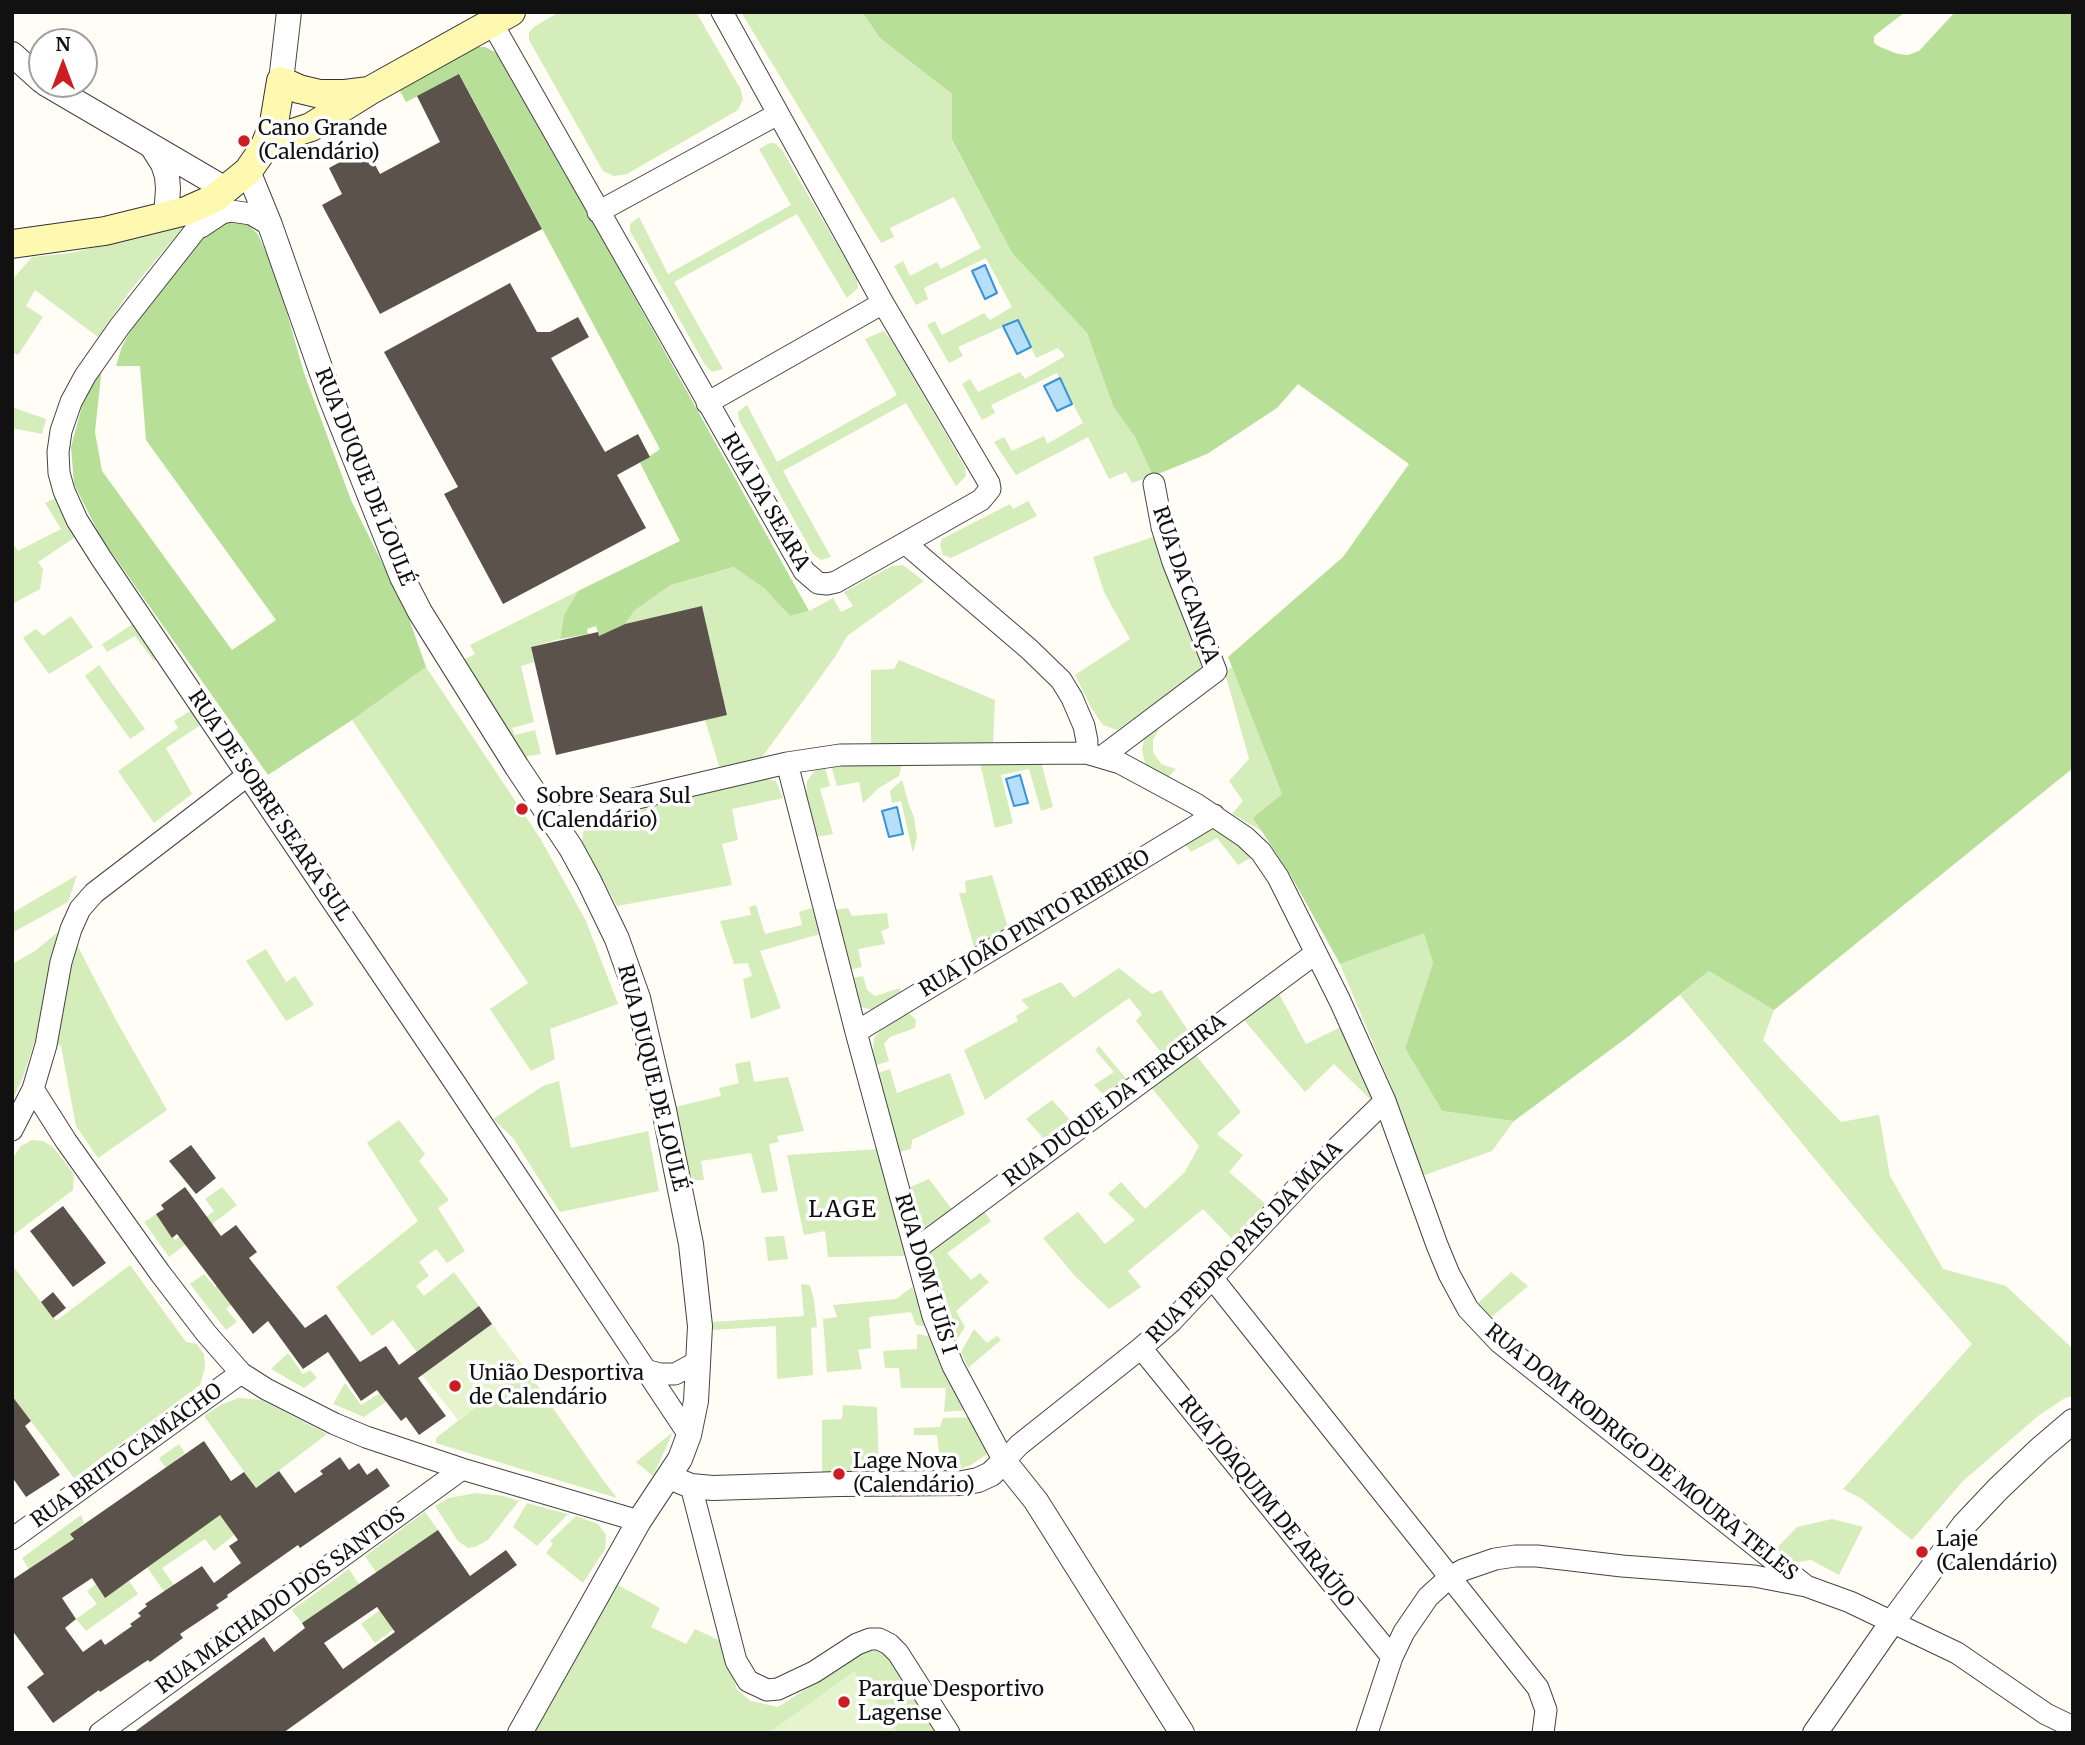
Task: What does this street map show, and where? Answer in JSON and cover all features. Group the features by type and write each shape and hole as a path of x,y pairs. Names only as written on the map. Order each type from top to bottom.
{"main road":[{"path":"270,136 287,135 311,127 369,91 501,18"},
{"path":"12,244 105,231 166,217 221,194 248,171 270,136 281,81 320,94 369,91"}],"street":[{"path":"281,81 289,12"},
{"name":"RUA DA SEARA","path":"501,18 598,212 707,403 804,571 818,583 827,584 836,582 981,500 990,489 986,477 883,303 722,12"},
{"path":"12,54 28,68"},
{"path":"69,98 153,148 221,194"},
{"path":"598,212 778,114"},
{"path":"153,148 167,176 166,217"},
{"name":"RUA DUQUE DE LOULÉ","path":"248,171 270,225 330,396 402,577 420,612 510,757 552,818 589,881 617,939 638,998 691,1244 700,1326 699,1361 696,1401 689,1436 680,1459 680,1481 639,1521 520,1733"},
{"name":"RUA DE SOBRE SEARA SUL","path":"221,194 120,326 85,376 71,402 61,431 58,452 64,491 77,520 689,1436"},
{"name":"RUA DE SOBRE SEARA SUL","path":"194,232 222,213 231,211 251,214 270,225"},
{"path":"707,403 883,303"},
{"name":"RUA DA CANIÇA","path":"1094,755 1123,741 1216,671 1173,562 1162,527 1154,484"},
{"path":"905,542 1046,664 1072,698 1094,755"},
{"path":"1083,726 1102,738 1123,741"},
{"name":"RUA DOM RODRIGO DE MOURA TELES","path":"552,818 787,763 839,755 1094,755 1137,770 1214,815 1261,852 1278,877 1385,1101 1449,1274 1457,1292 1474,1316 1499,1342 1806,1586"},
{"name":"RUA DOM LUÍS I","path":"787,763 933,1316 948,1353 1004,1461 1036,1501 1182,1733"},
{"path":"12,1129 33,1089 46,1045 61,962 80,909 94,893 247,775"},
{"name":"RUA JOÃO PINTO RIBEIRO","path":"856,1032 1214,815"},
{"name":"RUA DUQUE DA TERCEIRA","path":"916,1250 1316,953"},
{"path":"33,1089 66,1141 167,1282 241,1373 266,1390 335,1424 378,1441 462,1469 639,1521"},
{"name":"RUA PEDRO PAIS DA MAIA","path":"1004,1461 1019,1445 1172,1321 1310,1174 1385,1101"},
{"path":"1213,1279 1538,1688 1546,1710 1543,1733"},
{"name":"RUA JOAQUIM DE ARAÚJO","path":"1141,1348 1392,1657"},
{"path":"645,1370 676,1374 699,1361"},
{"name":"RUA BRITO CAMACHO","path":"12,1539 241,1373"},
{"path":"1815,1733 1964,1525 1998,1489 2073,1421"},
{"path":"949,1733 898,1653 879,1639 857,1644 814,1672 778,1689 767,1690 748,1681 736,1661 680,1481 713,1488 963,1483 991,1474 1004,1461"},
{"name":"RUA MACHADO DOS SANTOS","path":"100,1733 462,1469"},
{"path":"1367,1733 1392,1657 1404,1632 1429,1597 1450,1577 1478,1563 1537,1556 1622,1566 1754,1576 1806,1586 1893,1621 1957,1653 2036,1707 2073,1727"}],"green space":[{"path":"559,12 696,12 740,88 743,99 738,110 627,174 614,176 603,171 529,40 529,32 534,27"},
{"path":"741,12 862,12 880,38 952,94 952,141 1012,253 1087,333 1113,406 1135,437 1153,476 1132,483 1126,472 1109,479 1088,437 1016,475 994,442 1004,437 1012,451 1044,436 1047,444 1083,423 1057,373 991,405 995,413 982,420 962,384 970,379 978,392 1020,372 1025,379 1065,356 1058,348 1036,358 1018,320 958,347 963,356 949,363 927,325 935,321 942,335 984,313 990,320 1012,307 986,258 924,288 928,299 916,305 894,266 903,261 910,276 937,262 941,269 981,248 954,197 890,228 894,237 881,243"},
{"path":"862,12 1905,12 1874,36 1874,43 1898,54 1908,55 1919,51 1955,12 2073,12 2073,768 1774,1010 1709,971 1629,1036 1514,1121 1442,1111 1405,1048 1433,963 1424,933 1340,964 1290,874 1253,818 1282,794 1228,657 1343,557 1409,464 1298,384 1277,408 1207,454 1153,476 1135,437 1113,406 1087,333 1012,253 952,140 952,94 880,38"},
{"path":"470,47 485,47 497,53 507,68 809,611 790,616 764,588 734,567 671,585 635,610 625,624 599,636 596,626 587,629 588,634 560,639 564,615 578,591 680,541 640,463 660,449 460,75 406,102 399,89"},
{"path":"775,143 782,150 857,279 858,288 847,298 797,214 674,282 723,369 712,372 705,365 630,231 630,224 639,217 668,274 791,205 759,149"},
{"path":"242,220 257,233 275,271 304,373 351,500 407,613 426,667 268,775 100,536 74,484 71,447 82,406 102,366 95,432 102,471 232,650 276,620 146,440 140,366 116,366 122,346 146,304 199,240 223,222"},
{"path":"184,226 130,291 98,337 35,290 26,306 43,317 18,355 12,352 12,280 32,257 71,253"},
{"path":"883,331 891,339 965,467 966,476 956,486 906,403 783,471 831,557 821,560 813,554 739,420 738,412 747,405 777,462 897,395 865,339"},
{"path":"12,407 46,419 42,434 12,428"},
{"path":"55,498 77,536 38,562 43,569 40,589 12,604 12,542 18,551 61,529 45,503"},
{"path":"1028,501 1037,516 951,558 943,555 940,545 942,539 1010,504 1013,509"},
{"path":"1153,537 1203,662 1203,669 1117,730 1103,725 1075,675 1130,639 1104,592 1093,557"},
{"path":"903,565 924,581 847,636 835,657 760,760 720,769 705,720 727,714 702,607 625,624 635,610 671,585 735,567 764,588 790,616 809,611 833,598 841,612 853,606 844,592 892,566"},
{"path":"578,591 564,615 560,639 531,647 534,662 521,666 534,722 512,728 515,735 535,730 541,754 523,757 465,659 475,654 470,645"},
{"path":"71,616 93,647 49,674 23,638 36,629 43,636"},
{"path":"136,622 160,657 154,661 135,636 107,652 102,644"},
{"path":"899,660 995,700 993,744 871,744 871,670 894,669"},
{"path":"99,665 145,729 130,739 85,676"},
{"path":"426,667 540,838 586,921 618,1004 550,1029 555,1059 531,1071 490,1009 528,983 352,720"},
{"path":"1232,667 1282,794 1254,818 1262,831 1232,814 1243,801 1229,781 1249,759 1225,673"},
{"path":"195,708 205,722 166,748 192,794 154,823 118,771 178,728 174,721"},
{"path":"1156,727 1158,731 1153,740 1153,752 1161,764 1176,769 1168,777 1145,764 1142,749 1145,735"},
{"path":"1041,762 1053,807 1041,811 1029,769 1001,775 1013,823 995,828 980,763"},
{"path":"902,763 899,776 879,788 863,803 859,782 837,786 831,765"},
{"path":"825,767 830,786 820,789 833,834 816,837 806,795 807,781 816,769"},
{"path":"766,779 776,781 783,798 732,809 738,840 722,844 732,885 617,906 582,841 584,828 599,815"},
{"path":"902,780 914,817 917,837 913,853 901,801 892,803 890,791"},
{"path":"1210,828 1224,830 1254,856 1238,865 1217,838 1191,852 1185,844"},
{"path":"77,875 68,902 12,933 12,913"},
{"path":"992,875 1009,931 975,951 959,893 966,893 965,881"},
{"path":"756,905 765,934 802,925 799,912 812,908 820,934 760,951 781,1008 751,1019 743,979 752,976 748,963 734,964 720,921 751,915 749,907"},
{"path":"848,908 852,916 887,913 889,928 881,931 885,944 858,949 862,967 849,970 834,910"},
{"path":"58,932 40,1025 22,1080 12,1101 12,964 35,951"},
{"path":"1424,932 1433,963 1405,1048 1442,1111 1514,1121 1492,1151 1422,1176 1391,1086 1340,964"},
{"path":"76,943 167,1110 98,1158 76,1126 61,1046 57,1044 63,995"},
{"path":"266,949 286,982 295,976 314,1005 286,1021 246,961"},
{"path":"1119,968 1152,994 1161,990 1191,1035 1164,1056 1136,1021 1142,1014 1129,998 985,1100 964,1050 1018,1021 1016,1016 1029,1008 1021,1000 1061,982 1074,998"},
{"path":"1709,971 1774,1010 1763,1040 1841,1122 1879,1115 1890,1176 1943,1269 2006,1286 2073,1349 2073,1396 2065,1398 2038,1416 1963,1481 1912,1540 1862,1499 1843,1489 1972,1344 1875,1232 1680,995"},
{"path":"863,976 867,990 875,996 900,988 901,995 872,1010 861,1007 851,978"},
{"path":"1279,994 1306,1044 1343,1026 1373,1095 1373,1102 1334,1064 1305,1092 1244,1020"},
{"path":"908,1012 916,1020 915,1028 890,1037 884,1044 889,1061 876,1065 873,1053 874,1038 886,1025"},
{"path":"1099,1046 1129,1082 1107,1098 1094,1085 1114,1072 1095,1050"},
{"path":"1195,1054 1241,1112 1217,1134 1243,1155 1229,1172 1268,1206 1233,1240 1203,1209 1128,1271 1141,1287 1109,1309 1075,1276 1043,1238 1078,1212 1105,1244 1135,1220 1108,1194 1121,1182 1145,1209 1185,1172 1199,1146 1150,1086"},
{"path":"750,1061 754,1082 788,1077 804,1131 777,1136 779,1142 769,1144 778,1191 762,1193 751,1153 701,1161 704,1180 689,1181 675,1107 721,1096 719,1088 739,1083 735,1064"},
{"path":"890,1069 897,1093 950,1073 965,1114 912,1140 911,1149 899,1152 878,1073"},
{"path":"559,1081 571,1148 648,1131 659,1191 560,1212 513,1138 493,1119 543,1086"},
{"path":"1052,1100 1073,1123 1047,1142 1026,1119"},
{"path":"399,1120 425,1154 419,1161 449,1200 438,1208 465,1251 447,1263 436,1249 419,1262 429,1276 416,1286 424,1296 454,1272 479,1306 417,1352 393,1320 372,1336 336,1287 418,1221 367,1143"},
{"path":"32,1140 43,1141 53,1147 74,1174 73,1190 12,1236 12,1159 21,1146"},
{"path":"879,1149 905,1256 828,1257 825,1231 804,1235 787,1155"},
{"path":"929,1179 954,1212 925,1228 917,1222 908,1188"},
{"path":"222,1187 237,1205 169,1257 144,1222 156,1214 175,1240 214,1211 205,1199"},
{"path":"983,1210 991,1221 947,1253 971,1280 980,1273 989,1282 956,1311 965,1327 956,1341 940,1307 927,1256 932,1248"},
{"path":"784,1236 788,1259 768,1261 765,1237"},
{"path":"12,1265 56,1321 130,1265 186,1342 197,1344 204,1354 205,1367 200,1385 74,1478 12,1396"},
{"path":"243,1266 258,1283 226,1309 237,1322 226,1330 190,1284 204,1274 215,1287"},
{"path":"1511,1272 1528,1286 1487,1321 1477,1304"},
{"path":"801,1284 810,1285 814,1300 817,1327 811,1328 813,1375 777,1379 776,1326 712,1330 712,1322 804,1316"},
{"path":"912,1287 928,1327 916,1325 911,1312 869,1317 871,1348 858,1350 862,1369 827,1372 823,1319 837,1317 833,1305 896,1299"},
{"path":"492,1324 525,1368 458,1420 422,1375"},
{"path":"974,1329 987,1343 997,1336 1001,1340 968,1368 961,1352"},
{"path":"917,1334 932,1337 970,1410 944,1412 946,1388 901,1388 899,1368 885,1368 883,1351 917,1349"},
{"path":"288,1353 303,1374 310,1370 317,1378 304,1388 271,1369"},
{"path":"525,1368 617,1498 436,1443 436,1438"},
{"path":"345,1383 361,1405 387,1389 393,1397 364,1417 333,1404"},
{"path":"239,1398 262,1400 327,1434 256,1488 204,1416 222,1404"},
{"path":"843,1405 877,1407 879,1476 822,1475 822,1420 842,1419"},
{"path":"974,1417 988,1444 986,1455 969,1466 942,1475 937,1435 914,1435 914,1428 940,1427 943,1418"},
{"path":"673,1432 653,1476 636,1462"},
{"path":"179,1444 185,1453 176,1460 200,1495 205,1492 234,1535 214,1551 205,1539 162,1568 187,1603 177,1610 147,1567 205,1525 159,1458"},
{"path":"476,1493 504,1496 519,1501 488,1540 468,1548 458,1541 435,1506 449,1498"},
{"path":"527,1503 568,1514 537,1546 513,1527"},
{"path":"425,1512 438,1530 381,1569 382,1581 365,1556"},
{"path":"81,1515 84,1523 70,1534 98,1572 105,1597 129,1581 138,1594 86,1631 76,1619 97,1604 87,1591 96,1584 91,1578 79,1586 55,1551 29,1569 22,1558"},
{"path":"576,1516 598,1524 606,1535 605,1549 583,1583 546,1553 553,1544 550,1541"},
{"path":"1832,1519 1863,1527 1839,1575 1811,1560 1791,1563 1775,1550 1797,1527"},
{"path":"349,1569 359,1584 302,1623 292,1610"},
{"path":"616,1584 660,1608 651,1627 686,1644 695,1629 723,1642 737,1690 751,1701 778,1707 864,1651 878,1648 890,1659 936,1733 898,1733 854,1672 769,1733 529,1733"},
{"path":"380,1610 394,1629 375,1643 361,1624"},
{"name":"Parque Desportivo Lagense","path":"854,1672 898,1733 769,1733"}],"water":[{"path":"985,265 997,293 985,299 972,271"},
{"path":"1018,320 1031,347 1017,354 1003,326"},
{"path":"1060,378 1072,404 1057,411 1044,386"},
{"path":"1020,775 1028,803 1014,806 1006,779"},
{"path":"897,807 903,834 889,837 882,811"}],"building":[{"path":"459,74 542,229 380,314 322,205 342,194 329,168 366,148 380,174 440,142 417,96"},
{"path":"510,283 537,332 550,332 578,317 589,337 551,358 605,452 638,434 650,457 617,475 646,528 503,604 444,494 458,487 384,352"},
{"path":"702,606 727,715 556,755 531,647 598,632 599,636 625,624"},
{"path":"191,1145 216,1178 196,1194 169,1161"},
{"path":"185,1187 221,1236 236,1225 257,1252 249,1258 305,1328 326,1314 360,1362 386,1346 399,1365 479,1306 492,1324 418,1378 446,1416 419,1435 406,1417 401,1421 377,1390 361,1401 328,1352 303,1369 268,1321 253,1334 177,1234 172,1238 156,1214 164,1209 161,1205"},
{"path":"63,1206 106,1263 73,1287 30,1231"},
{"path":"53,1292 66,1308 53,1318 41,1302"},
{"path":"12,1396 31,1421 25,1426 60,1475 26,1497 12,1477"},
{"path":"204,1441 231,1481 244,1472 256,1488 279,1471 295,1493 323,1474 320,1471 340,1457 349,1470 359,1463 367,1475 377,1468 390,1486 227,1595 228,1597 216,1605 219,1608 180,1634 183,1638 150,1662 148,1660 100,1692 99,1690 53,1723 27,1687 44,1674 12,1630 12,1580 74,1539 70,1534","holes":["220,1515 238,1540 229,1546 241,1563 214,1583 202,1566 145,1604 147,1606 138,1613 141,1616 130,1624 132,1626 105,1645 101,1639 83,1652 65,1628 76,1619 62,1598 92,1578 105,1598"]},
{"path":"438,1530 470,1576 506,1550 517,1565 283,1733 133,1733 264,1637 274,1652 305,1628 302,1623","holes":["377,1607 395,1632 343,1669 324,1643"]}],"place":[{"name":"Cano Grande (Calendário)","path":"244,141"},
{"name":"Sobre Seara Sul (Calendário)","path":"522,809"},
{"name":"União Desportiva de Calendário","path":"455,1386"},
{"name":"Lage Nova (Calendário)","path":"839,1474"},
{"name":"Laje (Calendário)","path":"1922,1552"},
{"name":"Parque Desportivo Lagense","path":"844,1702"}],"district":[{"name":"LAGE","path":"843,1210"}]}
